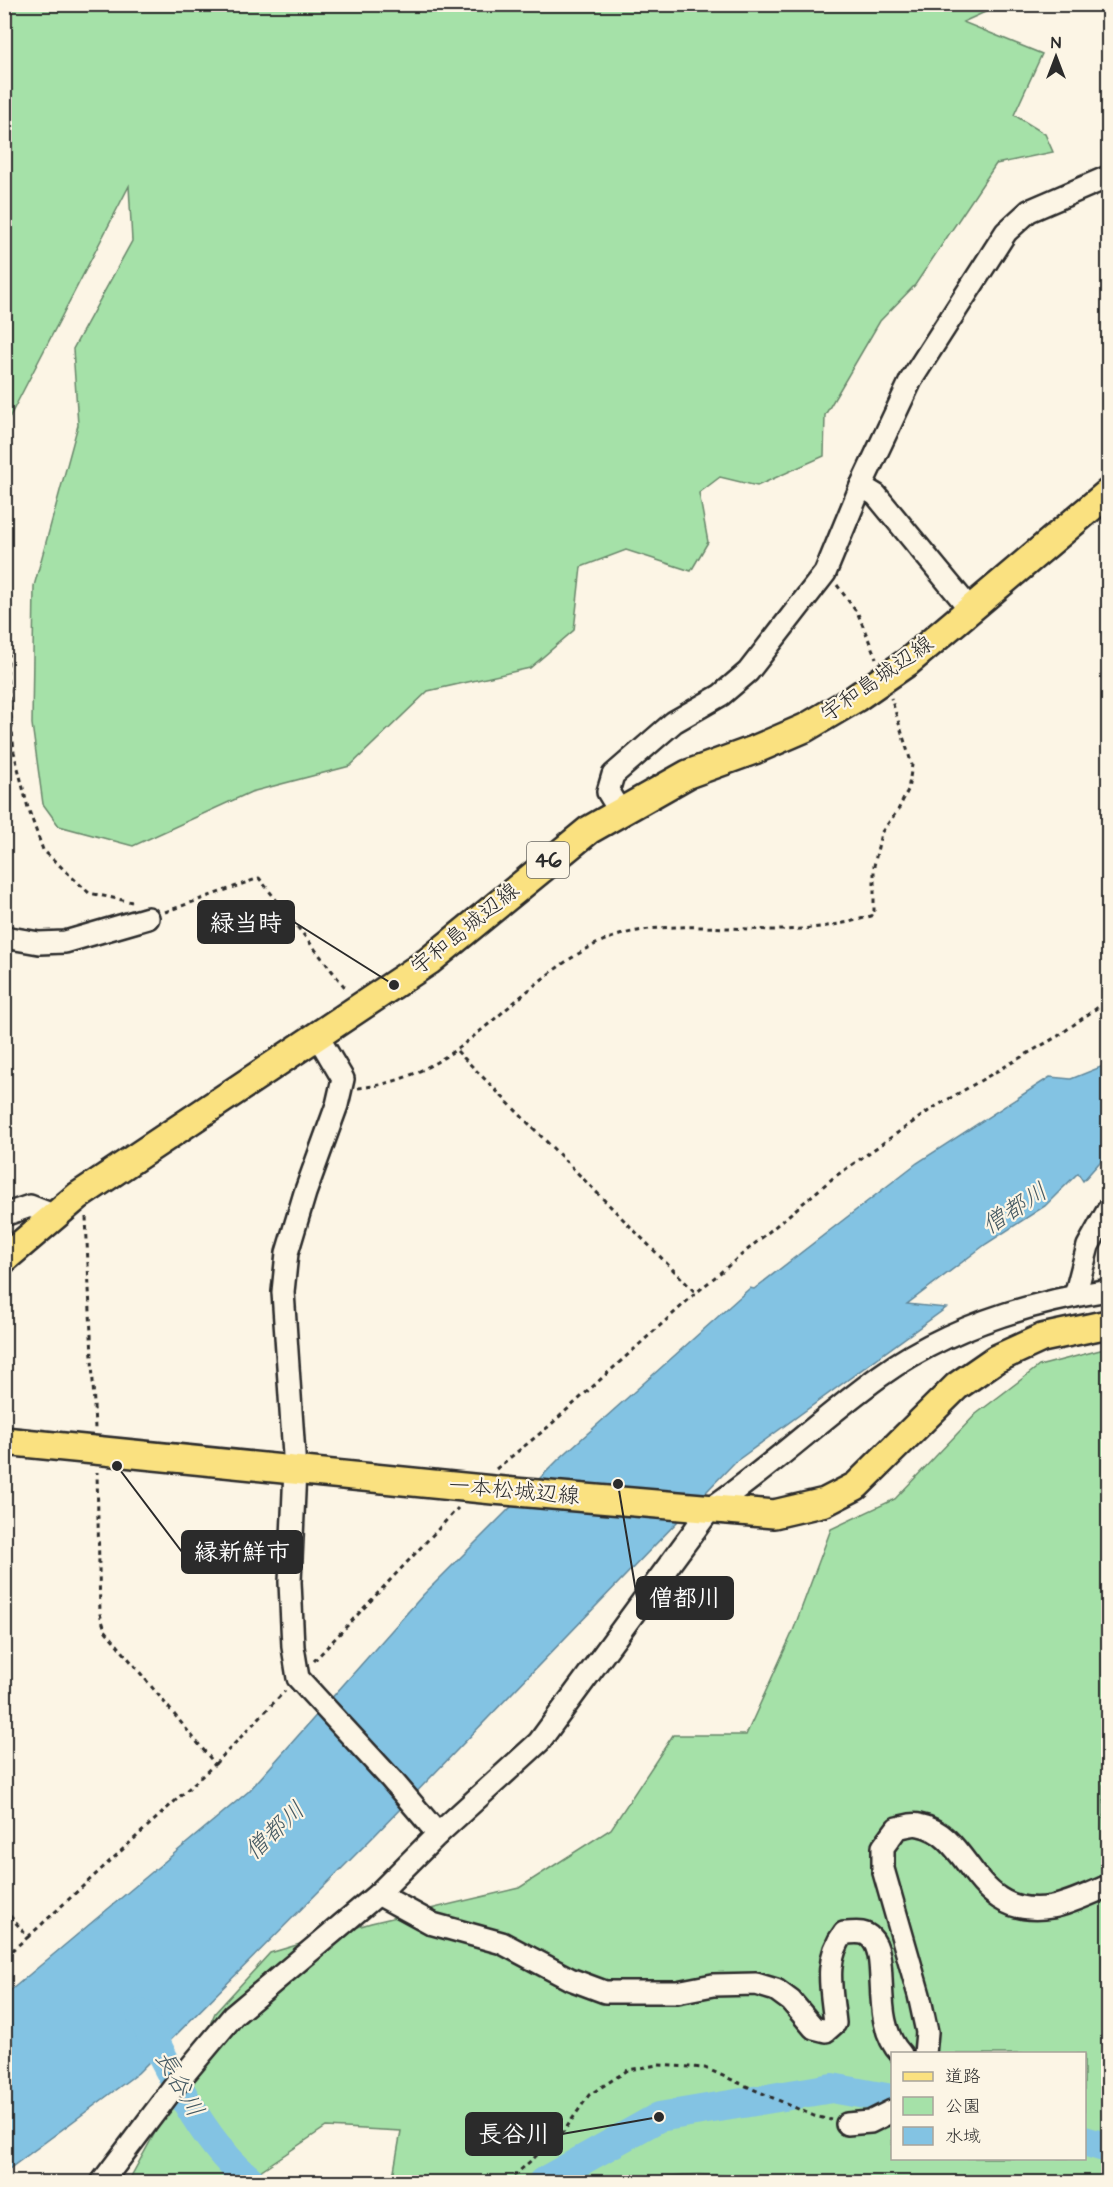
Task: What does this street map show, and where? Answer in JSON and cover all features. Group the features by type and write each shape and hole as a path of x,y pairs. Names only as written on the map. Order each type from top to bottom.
{"main road":[{"name":"宇和島城辺線","path":"4,1259 78,1196 429,961 539,867 619,810 688,774 754,750 805,728 885,678 908,662 1108,493"},
{"name":"一本松城辺線","path":"4,1441 485,1489 774,1514 825,1502 856,1486 957,1386 996,1359 1042,1338 1108,1324"}],"street":[{"path":"619,810 608,792 613,775 674,722 721,695 748,672 825,573 861,486 911,380 1006,232 1029,211 1108,177"},
{"path":"861,486 876,495 970,609"},
{"path":"4,937 39,943 65,942 148,918"},
{"path":"317,1035 342,1079 286,1253 283,1292 295,1470 290,1582 301,1681 438,1834"},
{"path":"4,1215 30,1206 53,1215"},
{"path":"1075,1296 1088,1246 1108,1210"},
{"path":"102,2182 177,2083 233,2016 378,1894 438,1834 539,1742 711,1508 737,1491 881,1375 938,1343 985,1321 1075,1296 1108,1290"},
{"path":"926,2052 927,2032 919,1995 883,1869 883,1847 897,1828 917,1824 940,1833 999,1901 1023,1907 1052,1907 1108,1886"},
{"path":"378,1894 433,1924 502,1943 570,1979 605,1992 676,1992 713,1985 756,1984 776,1990 791,2001 814,2028 826,2031 835,2023 831,1971 833,1947 844,1934 861,1932 872,1938 879,1954 883,2016 891,2043 900,2052"},
{"path":"847,2124 870,2122 891,2112"}],"path":[{"path":"340,1090 364,1088 404,1078 458,1051 545,976 597,944 639,929 778,930 855,921 874,915 874,866 881,834 898,810 908,790 912,765 885,678 858,614 825,573"},
{"path":"4,608 10,625 7,675 14,752 28,808 43,850 88,893 114,897 140,905 148,918 259,878 360,1006"},
{"path":"4,1957 215,1764 301,1681 485,1489 500,1464 548,1427 696,1293 833,1178 933,1108 1058,1036 1108,1000"},
{"path":"458,1051 696,1293"},
{"path":"78,1196 86,1218 100,1614 105,1630 215,1764"},
{"path":"4,1909 28,1936"},
{"path":"507,2182 564,2131 589,2095 628,2070 658,2065 705,2068 814,2116 847,2124"}],"green space":[{"path":"1003,4 963,22 1042,54 1014,115 1045,134 1053,152 996,164 915,285 880,321 825,415 824,456 757,486 720,477 699,493 708,542 691,571 626,550 581,567 574,630 530,668 428,691 350,766 251,792 133,846 59,826 43,804 32,724 34,586 78,425 73,349 132,241 129,186 5,426 5,5"},
{"path":"1108,1348 1108,1780 1103,1785 1104,1842 1108,1850 1108,2182 768,2182 705,2174 673,2176 642,2182 392,2182 401,2131 326,2127 254,2175 249,2182 128,2182 192,2065 215,2013 270,1953 371,1923 519,1888 611,1829 673,1735 746,1735 793,1631 831,1529 895,1499 976,1414 1039,1366"}],"water":[{"path":"1108,1064 1108,1153 1083,1181 1078,1173 1045,1206 986,1244 907,1304 946,1308 735,1462 375,1835 138,2073 5,2172 5,1995 249,1791 423,1595 559,1459 750,1288 754,1289 917,1163 1050,1077 1071,1079"}],"waterway":[{"name":"長谷川","path":"141,2014 175,2082 202,2126 217,2147 252,2182"},
{"name":"長谷川","path":"543,2182 659,2117 832,2088 891,2099"},
{"name":"長谷川","path":"1086,2142 1108,2148"}],"place":[{"name":"緑当時","path":"394,985"},
{"name":"縁新鮮市","path":"117,1466"},
{"name":"僧都川","path":"618,1484"},
{"name":"長谷川","path":"659,2117"}]}
